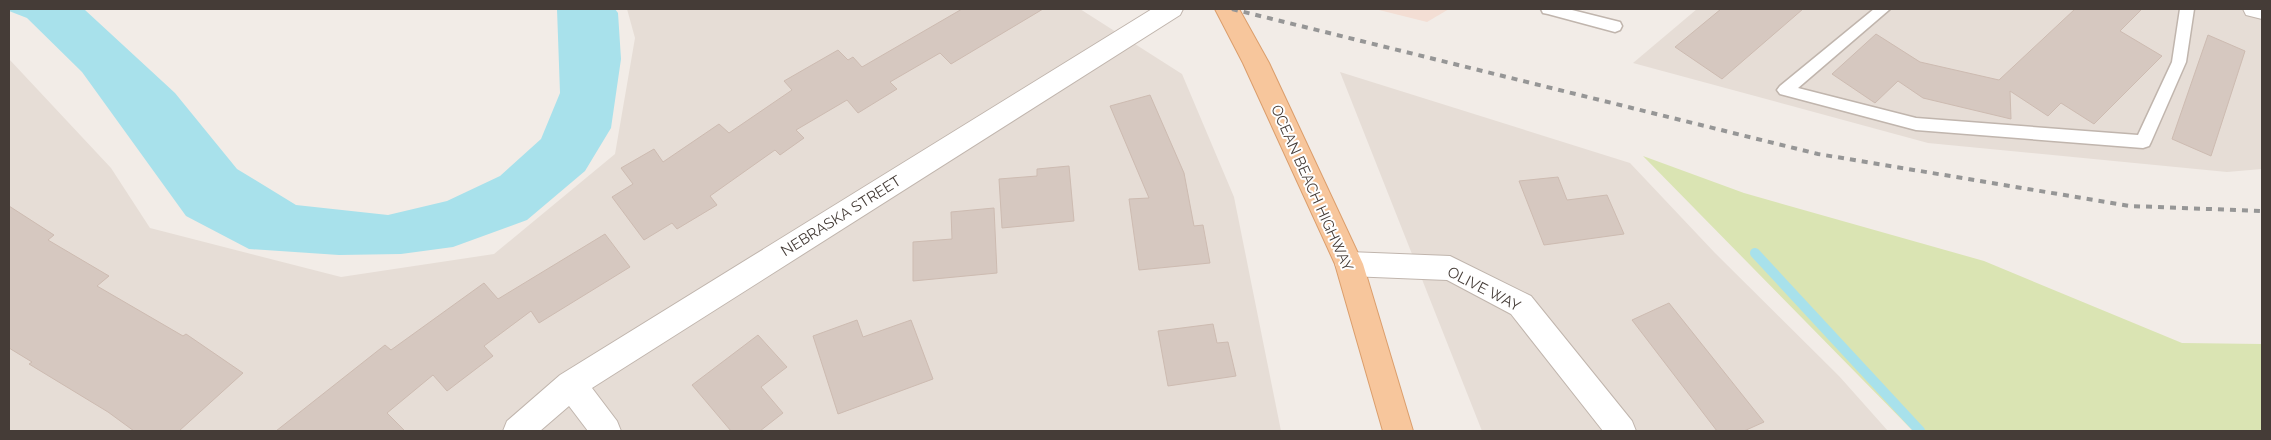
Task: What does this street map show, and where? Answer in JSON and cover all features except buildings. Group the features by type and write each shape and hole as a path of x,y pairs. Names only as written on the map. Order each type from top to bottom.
{"main road":[{"name":"OCEAN BEACH HIGHWAY","path":"1227,9 1256,63 1349,264 1398,431"}],"street":[{"name":"NEBRASKA STREET","path":"518,431 571,385 1171,9"},
{"path":"2255,9 2262,10"},
{"name":"OLIVE WAY","path":"1349,264 1450,268 1521,305 1621,431"},
{"path":"571,385 606,431"}],"lane":[{"path":"1548,9 1615,26"},
{"path":"1883,9 1785,90 1916,124 2143,142 2179,62 2187,9"}],"shaded area":[{"path":"627,9 1080,9 1182,74 1234,197 1281,431 9,431 9,59 111,168 150,228 341,277 494,254 615,154 635,38"},
{"path":"1375,9 1449,9 1427,22"},
{"path":"1697,9 2262,9 2262,169 2227,172 1928,143 1633,63"},
{"path":"1340,72 1630,163 1715,253 1839,376 1888,431 1482,431"}],"green space":[{"path":"1643,156 1744,193 1984,261 2182,343 2262,344 2262,431 1913,431"}],"water":[{"path":"9,9 85,10 175,93 237,169 296,205 388,215 447,201 500,176 541,139 560,93 557,9 615,9 618,13 621,59 611,128 585,171 527,220 453,247 401,254 339,255 249,249 186,216 82,72 27,18 9,11"}],"waterway":[{"path":"1755,253 1920,431"}],"railway":[{"path":"1232,9 1818,154 2130,206 2262,211"}]}
